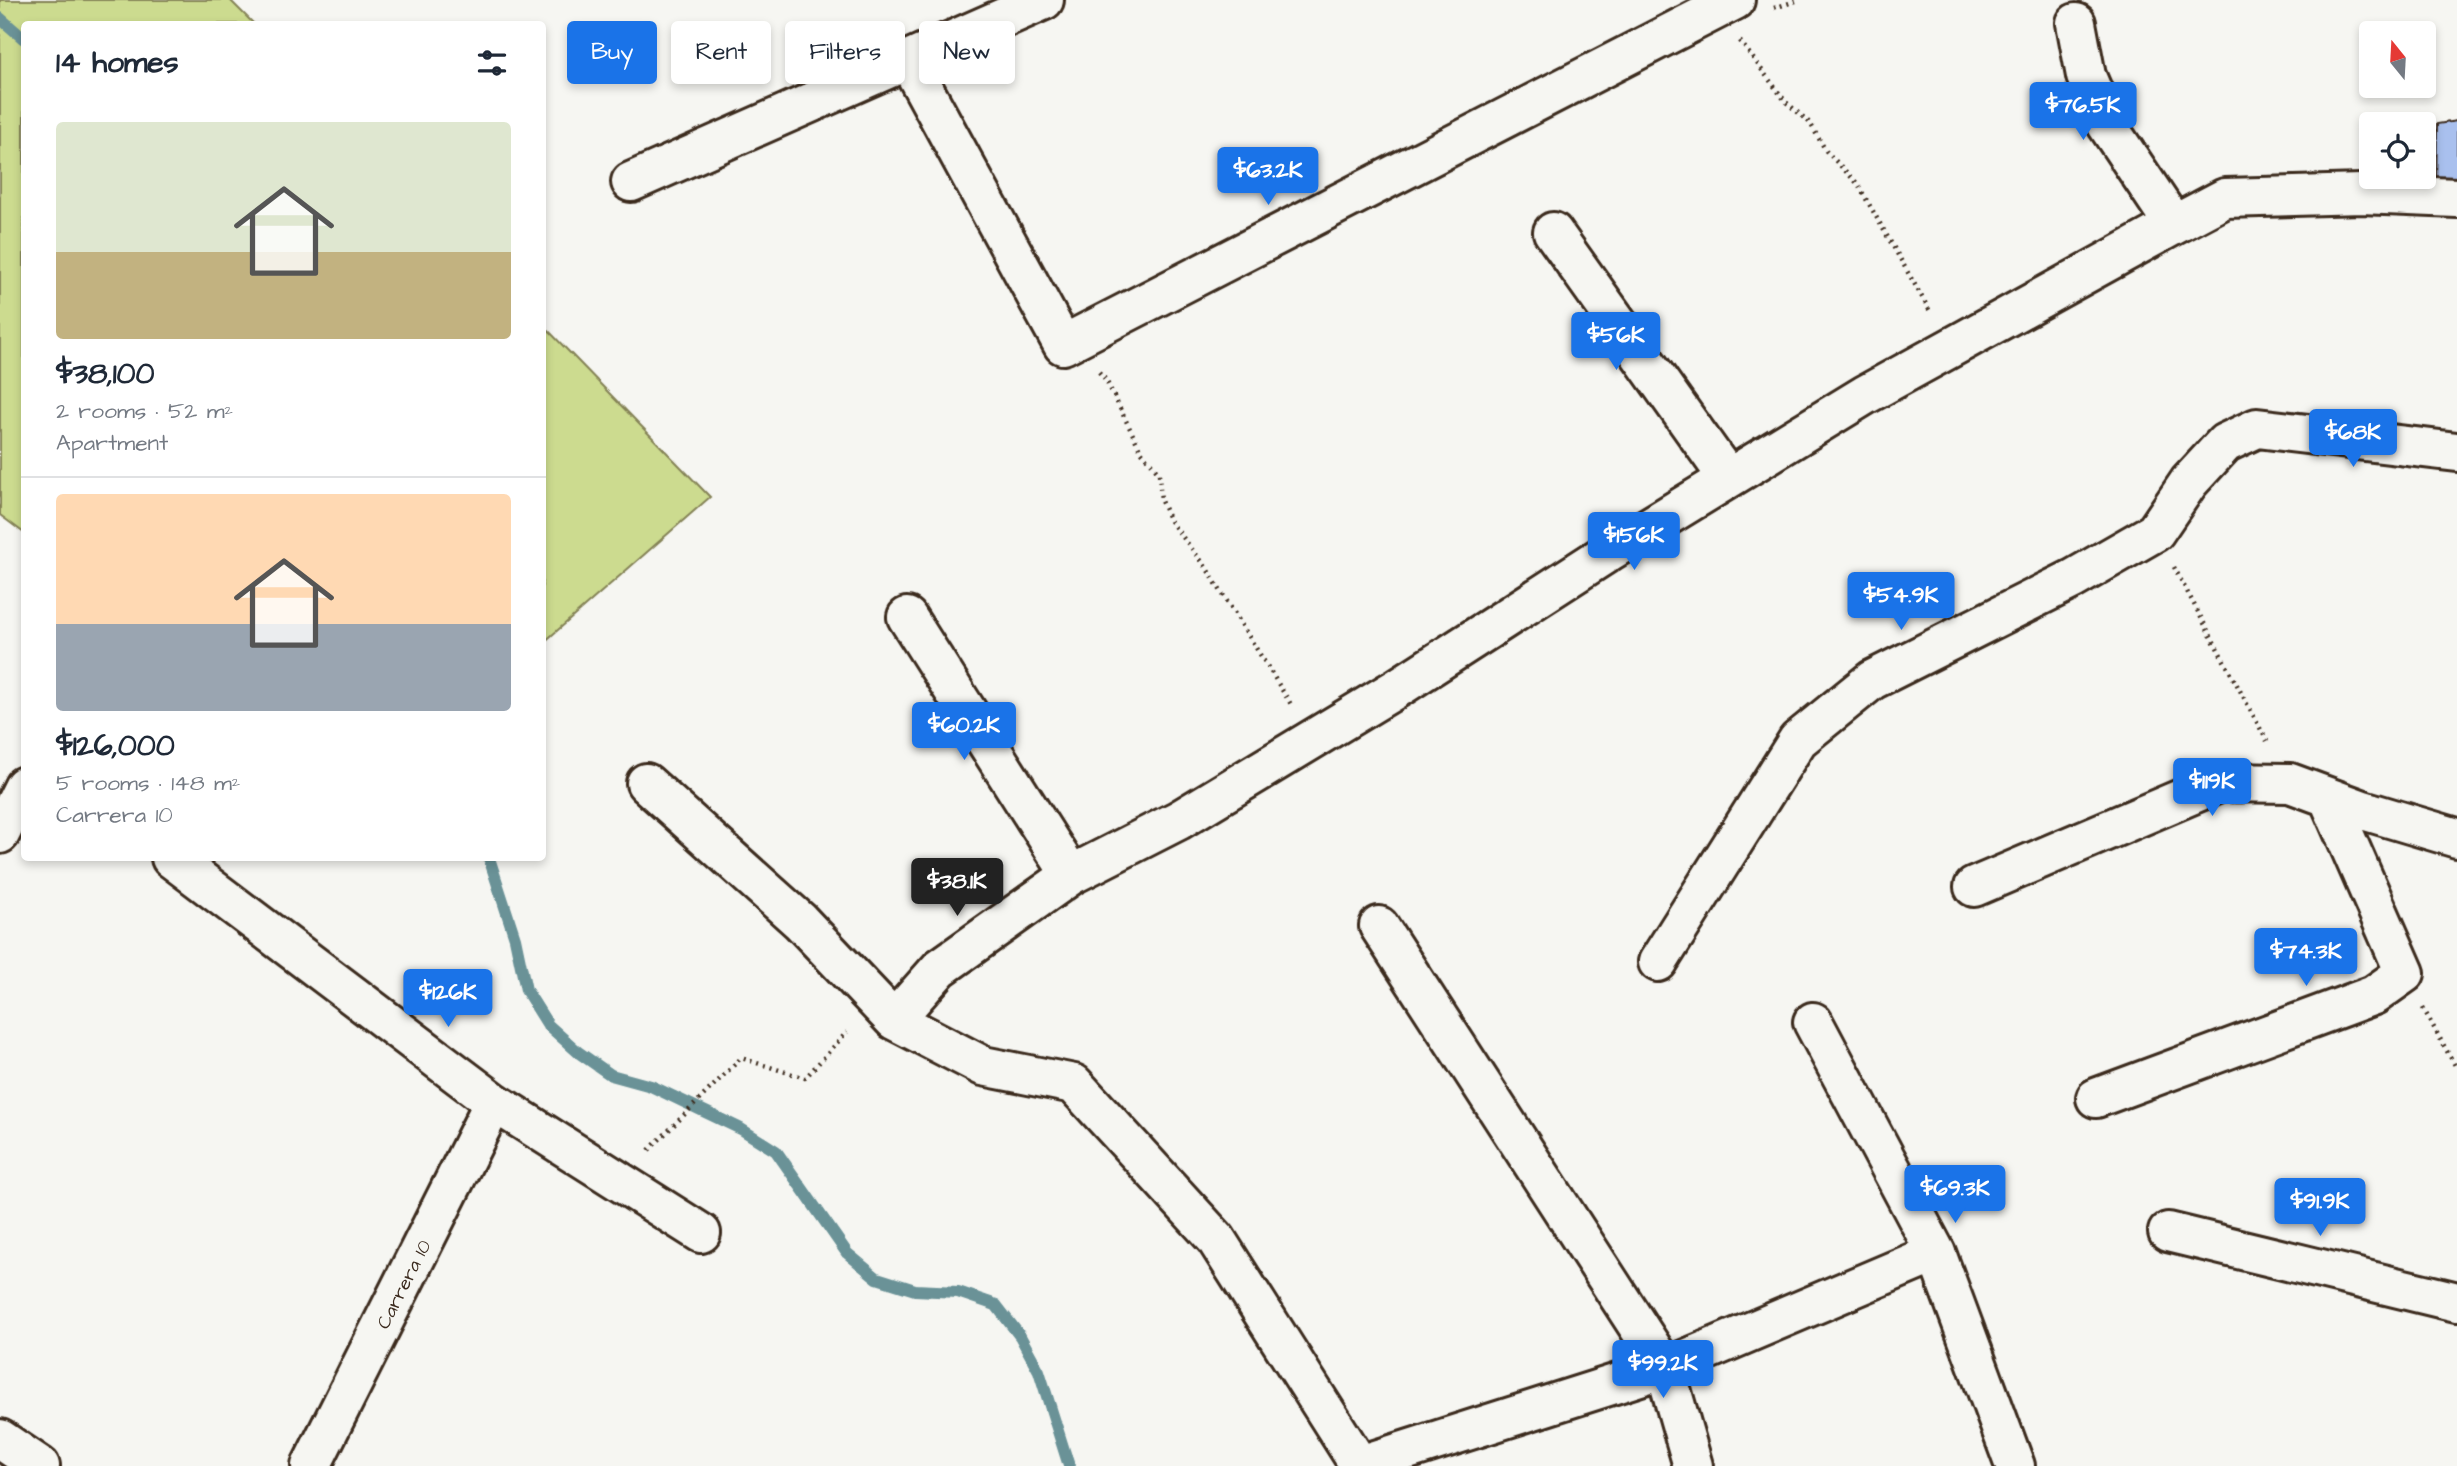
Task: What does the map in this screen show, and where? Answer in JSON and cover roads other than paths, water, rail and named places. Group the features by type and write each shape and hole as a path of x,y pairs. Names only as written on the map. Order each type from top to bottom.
{"street":[{"path":"631,182 909,62 1044,0"},
{"path":"909,62 1063,345 1720,4"},
{"path":"2076,23 2086,76 2107,125 2174,225"},
{"path":"884,1010 1071,875 1179,820 1865,395 2225,198 2361,194 2457,198"},
{"path":"1553,232 1728,478"},
{"path":"1658,962 1798,740 1872,680 2073,579 2155,532 2189,482 2225,443 2257,428 2457,452"},
{"path":"906,617 1071,875"},
{"path":"1974,887 2221,782 2290,783 2457,838"},
{"path":"646,783 800,921 884,1010 983,1066 1074,1084 1216,1239 1360,1466 1665,1368 1936,1252"},
{"path":"0,834 21,792"},
{"path":"2096,1098 2374,995 2404,973 2328,797"},
{"path":"175,861 494,1102 701,1233"},
{"path":"1379,926 1665,1368 1693,1466"},
{"path":"1813,1022 1936,1252 2015,1466"},
{"name":"Carrera 10","path":"312,1466 494,1102"},
{"path":"2168,1232 2457,1302"},
{"path":"0,1439 40,1466"}],"waterway":[{"path":"0,18 21,36"},
{"path":"490,861 515,938 526,990 548,1025 578,1052 611,1075 651,1086 741,1129 776,1151 847,1253 877,1278 915,1290 958,1292 996,1305 1020,1336 1039,1371 1069,1466"}]}
